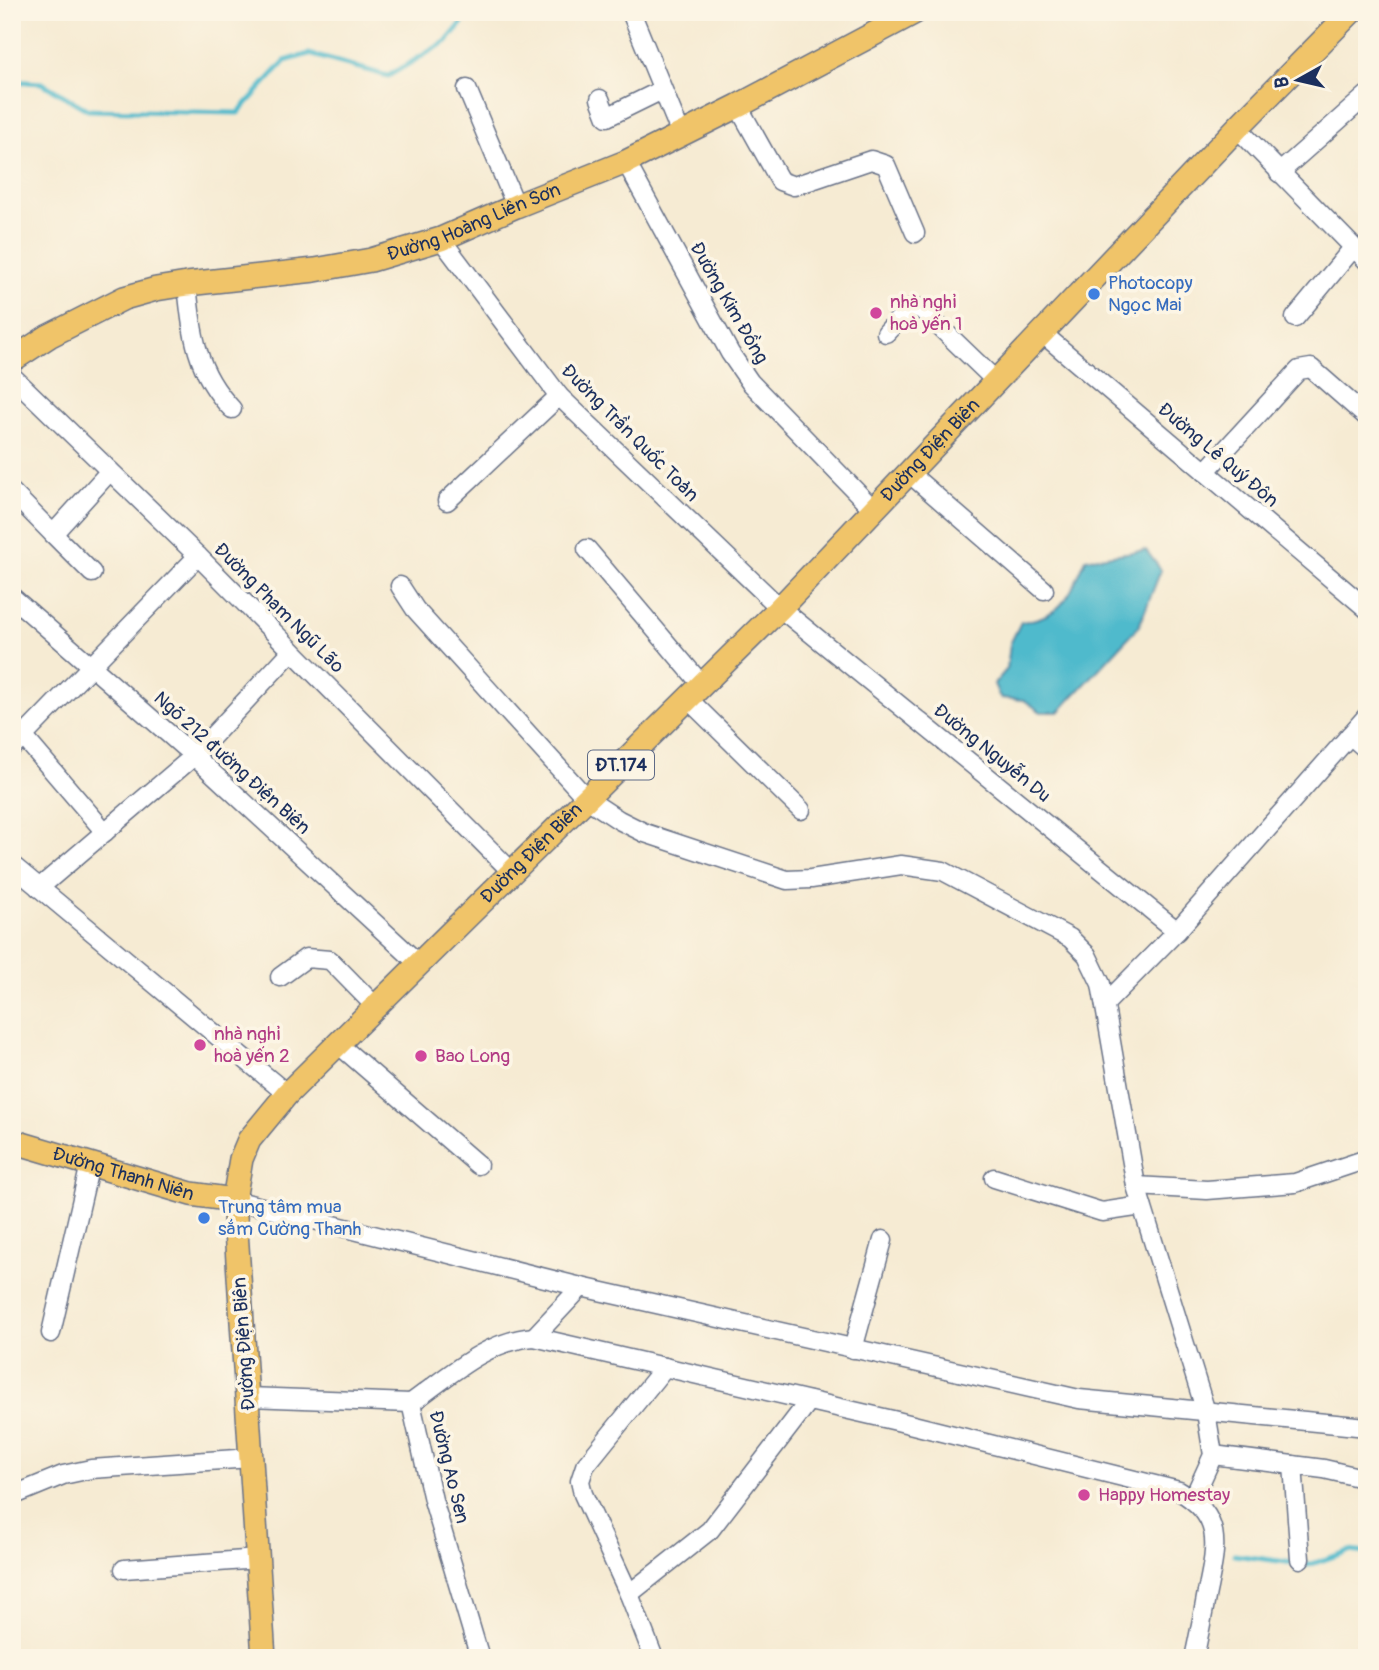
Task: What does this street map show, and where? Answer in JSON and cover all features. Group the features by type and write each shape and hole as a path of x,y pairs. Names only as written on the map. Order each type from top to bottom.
{"main road":[{"name":"Đường Hoàng Liên Sơn","path":"12,360 49,336 124,298 187,284 315,270 372,260 441,239 626,162 915,12"},
{"name":"Đường Điện Biên","path":"264,1658 234,1200 240,1159 249,1140 287,1094 780,608 1351,12"},
{"name":"Đường Thanh Niên","path":"12,1141 191,1194 234,1200"}],"street":[{"path":"631,12 681,134"},
{"path":"467,89 516,206"},
{"path":"600,99 607,117 662,90"},
{"path":"1279,173 1367,96"},
{"path":"738,106 780,181 794,186 871,160 886,165 915,233"},
{"path":"1237,128 1367,261"},
{"name":"Đường Kim Đồng","path":"626,162 730,353 750,382 874,510"},
{"name":"Đường Trần Quốc Toản","path":"441,239 559,396 780,608"},
{"path":"1295,318 1353,248"},
{"path":"187,284 195,345 205,373 215,392 232,410"},
{"path":"886,333 908,309 920,308 996,381"},
{"name":"Đường Lê Quý Đôn","path":"1042,332 1367,609"},
{"path":"1205,472 1299,370 1311,368 1367,417"},
{"name":"Đường Phạm Ngũ Lão","path":"12,376 198,556 512,872"},
{"path":"447,501 559,396"},
{"path":"53,534 110,471"},
{"path":"909,473 1044,590"},
{"path":"12,492 93,573"},
{"path":"587,549 695,692 801,810"},
{"path":"104,832 18,742 198,556"},
{"path":"400,586 415,609 587,799 619,820 645,833 777,878 811,879 901,865 943,871 1070,938 1087,955 1095,968 1106,1003 1136,1186 1206,1412 1213,1455 1192,1499"},
{"name":"Ngõ 212 đường Điện Biên","path":"12,597 194,756 419,964"},
{"name":"Đường Nguyễn Du","path":"780,608 1177,930"},
{"path":"39,888 194,756 292,650"},
{"path":"1106,1003 1177,930 1367,716"},
{"path":"1350,735 1367,750"},
{"path":"12,865 287,1094"},
{"path":"280,977 306,958 330,960 377,1007"},
{"path":"338,1044 478,1164"},
{"path":"1136,1186 1207,1190 1296,1183 1367,1159"},
{"path":"51,1333 90,1164"},
{"path":"994,1178 1101,1212 1142,1206"},
{"path":"234,1200 581,1287 1079,1399 1367,1427"},
{"path":"853,1349 883,1240"},
{"path":"534,1337 581,1287"},
{"path":"411,1403 486,1349 509,1340 534,1337 1179,1492 1192,1499 1207,1513 1214,1529 1216,1548 1194,1658"},
{"path":"654,1658 629,1594 583,1494 580,1481 585,1466 666,1367"},
{"name":"Đường Ao Sen","path":"248,1396 411,1403 433,1500 480,1658"},
{"path":"629,1594 710,1530 809,1401"},
{"path":"1213,1455 1324,1469 1367,1479"},
{"path":"12,1496 63,1475 91,1469 251,1458"},
{"path":"1293,1465 1300,1559"},
{"path":"124,1569 258,1559"}],"water":[{"path":"1146,550 1161,570 1139,626 1059,712 1041,712 1024,700 1000,698 994,684 1007,669 1010,644 1021,622 1047,615 1064,602 1086,559"}],"waterway":[{"path":"12,81 42,83 88,110 238,113 285,61 309,54 388,76 447,41 471,12"},
{"path":"1234,1555 1309,1565 1349,1551 1367,1553"}],"place":[{"name":"Photocopy Ngọc Mai","path":"1094,294"},
{"name":"nhà nghỉ hoà yến 1","path":"876,313"},
{"name":"nhà nghỉ hoà yến 2","path":"200,1045"},
{"name":"Bao Long","path":"421,1056"},
{"name":"Trung tâm mua sắm Cường Thanh","path":"204,1218"},
{"name":"Happy Homestay","path":"1084,1495"}]}
